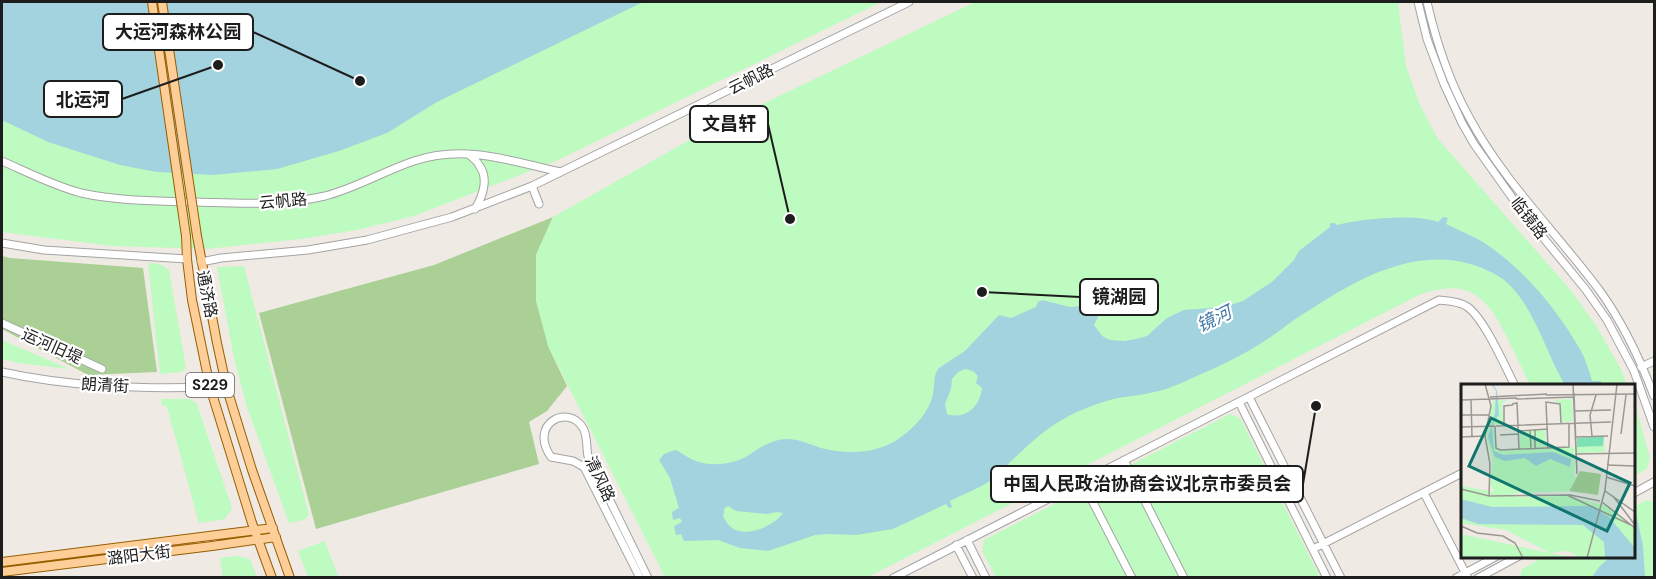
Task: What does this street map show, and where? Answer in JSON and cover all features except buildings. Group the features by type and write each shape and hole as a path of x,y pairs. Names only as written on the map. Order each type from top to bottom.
{"main road":[{"name":"通济路","path":"152,2 186,236 192,300 210,387 254,530 272,578"},
{"name":"通济路","path":"162,2 196,236 227,389 252,470 290,578"},
{"name":"潞阳大街","path":"2,562 254,530 274,532"},
{"name":"潞阳大街","path":"2,572 258,540 274,532"}],"street":[{"name":"云帆路","path":"201,262 308,250 367,240 475,209 532,186 909,2"},
{"name":"临镜路","path":"1418,2 1427,39 1444,84 1474,144 1523,213 1586,290 1607,320 1634,371 1654,427"},
{"name":"临镜路","path":"1427,2 1443,59 1469,118 1486,146 1521,193 1599,290 1631,341 1654,396"},
{"name":"云帆路","path":"2,160 50,182 80,192 114,198 265,204 327,195 412,162 446,154 492,156 561,172"},
{"path":"468,154 480,165 484,178 481,199 475,209"},
{"path":"532,186 539,204"},
{"path":"2,243 44,250 187,259"},
{"path":"893,578 1439,300 1458,303 1473,311 1486,330 1514,384"},
{"name":"运河旧堤","path":"2,323 102,369"},
{"path":"1634,371 1654,361"},
{"name":"朗清街","path":"2,372 80,384 118,387 210,387"},
{"path":"1249,396 1341,578"},
{"path":"1239,402 1327,578"},
{"name":"清风路","path":"640,578 584,467 573,461 551,457 545,448 543,436 546,426 556,419 567,417 583,427 588,456 648,578"},
{"path":"1124,460 1184,578"},
{"path":"1313,549 1461,474"},
{"path":"1082,481 1132,578"},
{"path":"1635,492 1654,482"},
{"path":"1424,493 1467,575"},
{"path":"966,540 986,578"},
{"path":"956,545 973,578"},
{"path":"1456,578 1467,575 1494,558 1501,578"},
{"path":"1478,578 1516,558"}],"green space":[{"path":"2,2 881,2 558,160 414,216 357,230 301,239 207,249 112,246 2,232"},
{"path":"975,2 1398,2 1406,66 1419,103 1438,139 1569,288 1595,324 1621,369 1627,384 1530,384 1500,324 1484,301 1463,290 1451,288 1436,290 1419,295 868,577 665,577 548,346 536,301 536,255 553,217 702,133"},
{"path":"553,217 536,255 548,346 567,386 547,411 529,422 539,464 316,529 259,313 434,265"},
{"path":"2,256 143,268 157,372 88,375 2,329"},
{"path":"148,263 160,264 169,270 186,368 181,372 160,374"},
{"path":"244,266 309,515 304,520 289,523 247,407 234,358 217,267"},
{"path":"2,340 69,369 2,359"},
{"path":"161,399 190,399 197,404 232,508 225,519 199,523 167,407 162,405"},
{"path":"1635,405 1650,458 1647,469 1635,475"},
{"path":"1230,414 1240,418 1319,575 1317,578 996,577 982,551 984,540"},
{"path":"1646,500 1654,502 1654,577 1520,577 1522,569 1542,558 1635,558 1635,506"},
{"path":"325,541 338,577 308,577 298,551"},
{"path":"238,556 250,559 257,577 223,577 220,558"}],"water":[{"path":"2,2 643,2 437,102 387,133 339,151 277,169 213,175 157,172 120,165 48,142 2,120"},
{"name":"镜河","path":"1402,217 1438,222 1443,217 1448,218 1446,224 1483,242 1526,277 1571,335 1583,354 1592,381 1601,381 1601,384 1564,384 1527,308 1506,282 1493,273 1466,263 1439,260 1413,262 1387,269 1362,280 1314,307 1245,353 1184,382 1160,391 1118,398 1085,408 1042,433 990,481 950,501 952,507 949,508 946,504 893,529 856,535 815,535 768,551 740,548 718,540 684,541 681,534 676,535 674,526 682,522 680,518 673,520 672,512 679,508 670,478 659,460 664,454 675,450 698,462 722,464 746,457 768,443 786,439 842,452 862,452 883,447 901,437 925,413 931,401 939,368 965,351 999,315 1011,318 1036,307 1042,300 1070,307 1096,305 1099,312 1094,325 1102,336 1110,340 1136,339 1147,336 1167,318 1184,310 1224,307 1243,301 1273,281 1294,260 1299,251 1330,227 1330,223 1336,225","holes":["965,369 973,371 978,376 976,383 982,388 975,406 960,415 947,414 945,404 952,379 958,372","728,506 736,511 767,514 783,513 767,526 745,532 732,528 723,516 724,509"]},
{"path":"1635,509 1643,546 1645,577 1592,577 1609,558 1635,558"}],"place":[{"name":"北运河","path":"218,65"},
{"name":"大运河森林公园","path":"360,81"},
{"name":"文昌轩","path":"790,219"},
{"name":"镜湖园","path":"982,292"},
{"name":"中国人民政治协商会议北京市委员会","path":"1316,406"}]}
